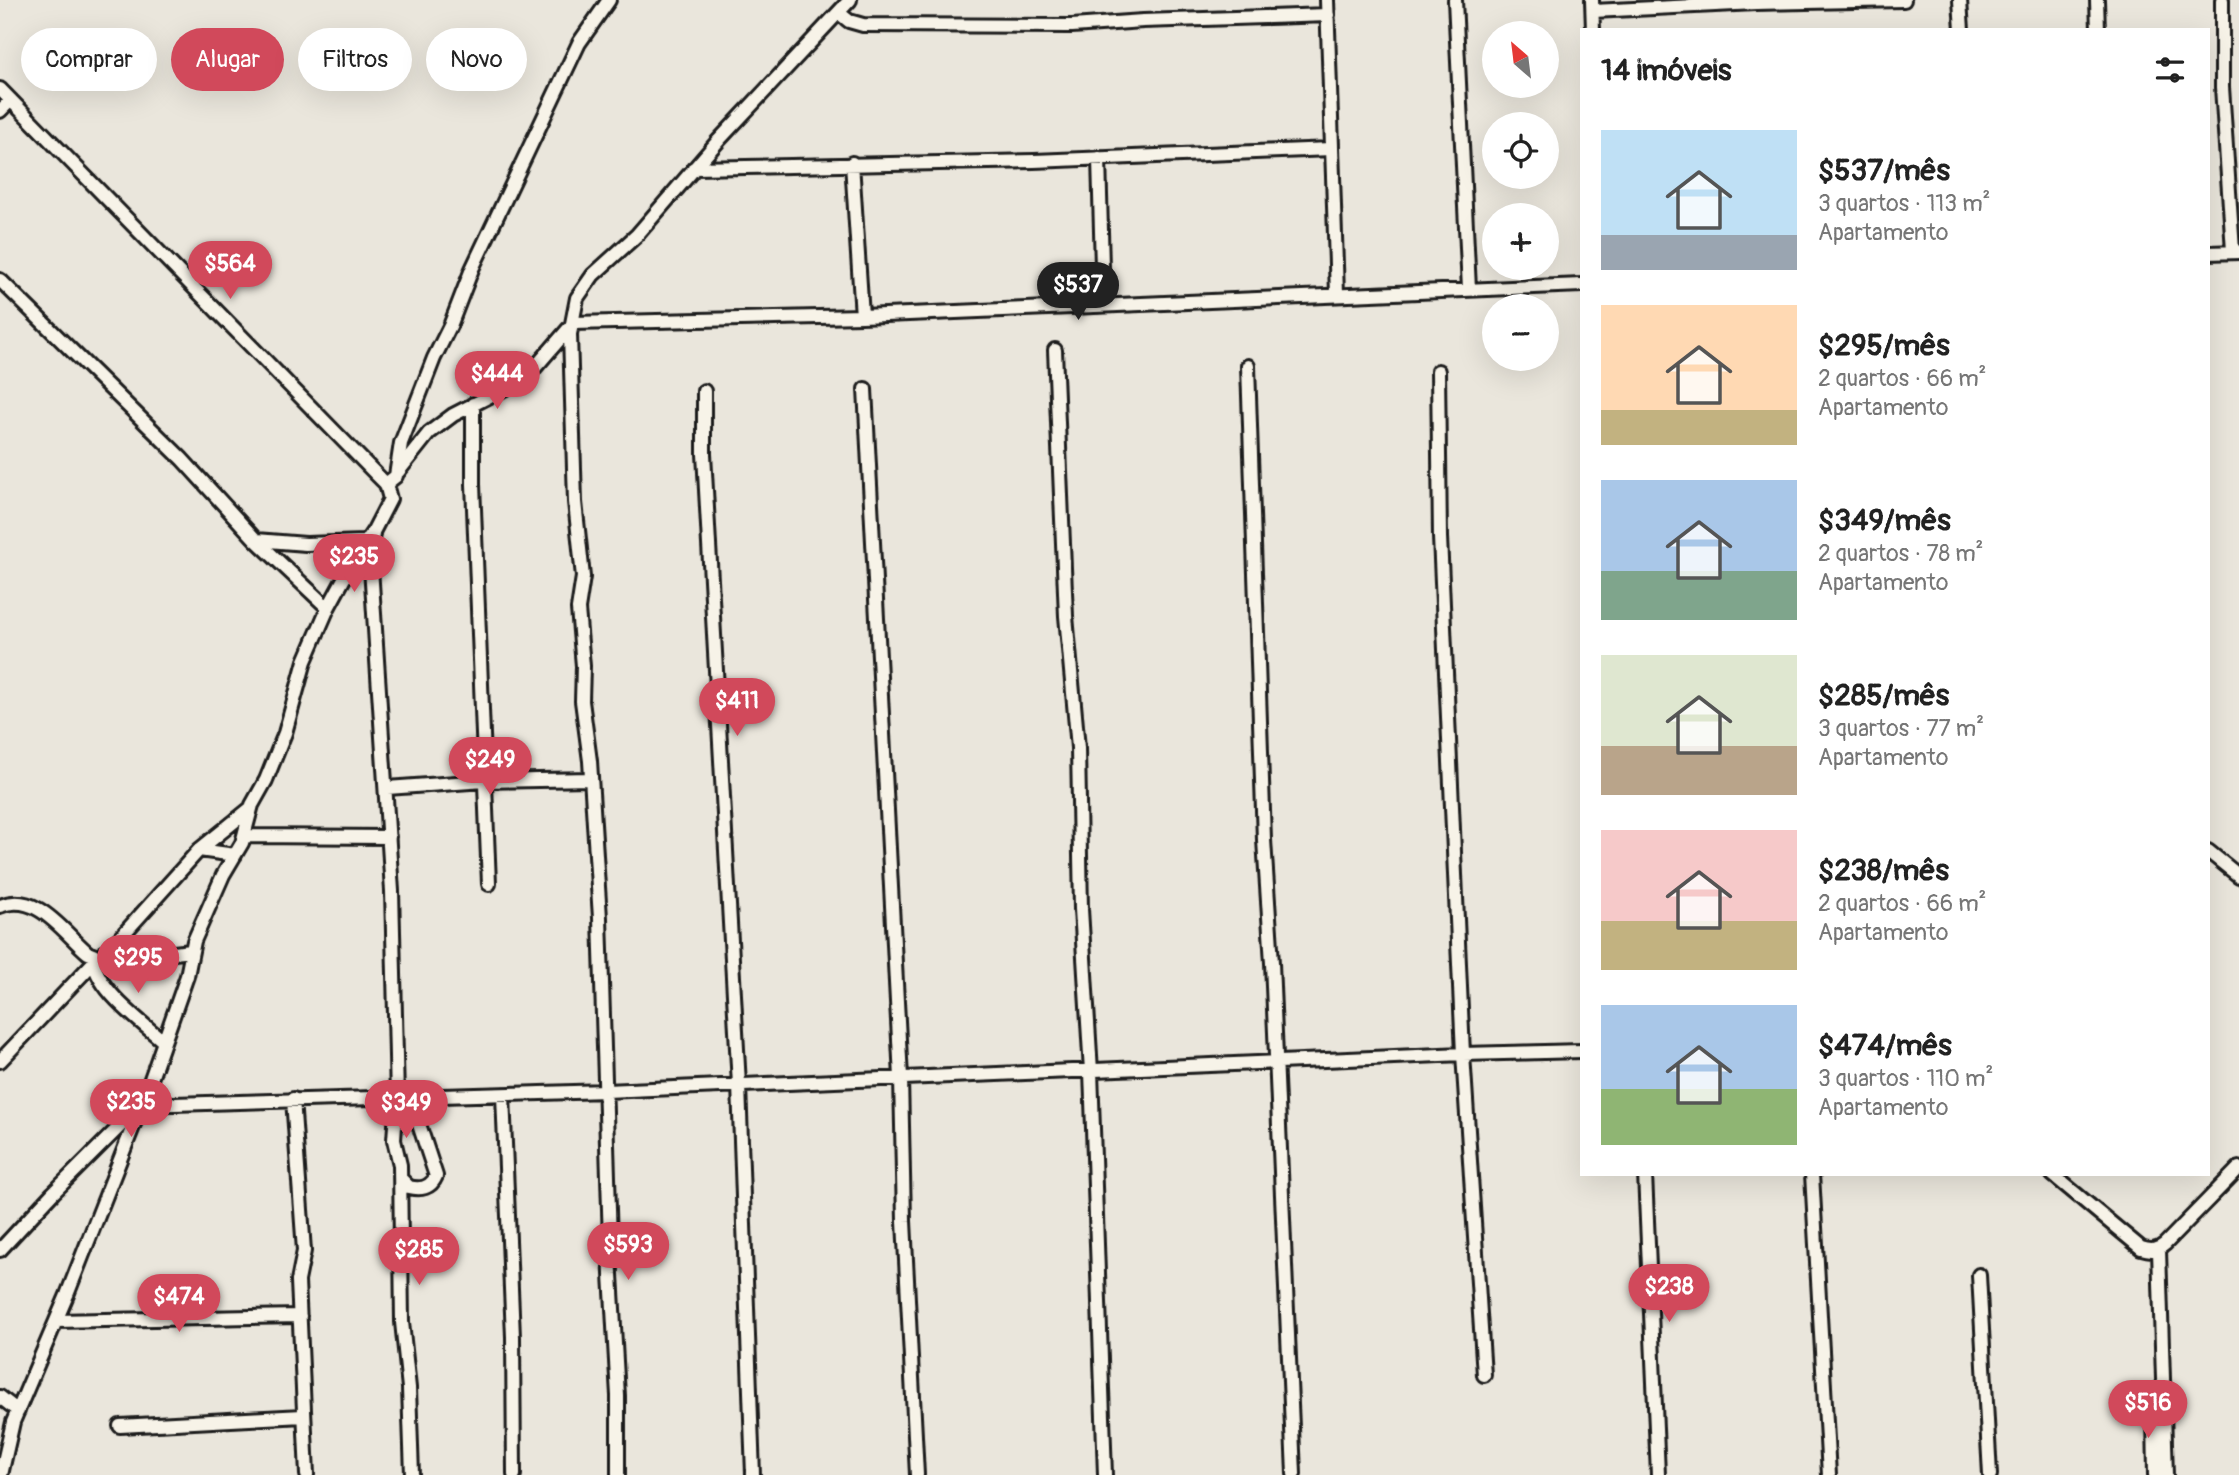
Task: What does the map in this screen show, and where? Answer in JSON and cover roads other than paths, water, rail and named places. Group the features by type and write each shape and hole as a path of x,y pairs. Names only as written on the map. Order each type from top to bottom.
{"street":[{"path":"1,1475 8,1440 18,1411 141,1105 187,976 191,951 223,875 244,836 251,808 266,780 285,733 300,675 328,608 390,499 391,480 401,443 472,270 579,43 609,0"},
{"path":"618,1475 618,1396 611,1274 600,918 591,779 582,701 583,666 579,609 583,577 575,502 570,352 573,324 578,298 584,286 637,234 694,168 850,0"},
{"path":"1326,0 1337,294"},
{"path":"1455,0 1469,289"},
{"path":"1593,28 1592,5 1904,0"},
{"path":"1960,0 1962,28"},
{"path":"2096,0 2098,28"},
{"path":"2210,253 2236,251 2232,117 2222,87 2222,0"},
{"path":"839,13 849,21 863,25 992,26 1072,26 1328,15"},
{"path":"2210,84 2222,87"},
{"path":"0,89 391,480"},
{"path":"0,111 12,100"},
{"path":"694,168 1332,149"},
{"path":"1099,158 1103,304"},
{"path":"852,163 862,316"},
{"path":"0,280 182,459 256,540 328,608"},
{"path":"391,480 429,433 453,415 519,381 532,371 573,324 862,316 1580,285"},
{"path":"1055,350 1066,616 1078,748 1081,909 1091,1070 1105,1475"},
{"path":"1248,366 1264,840 1272,964 1294,1474"},
{"path":"1438,371 1440,537 1464,1054 1484,1375"},
{"path":"865,388 901,1079 904,1221 918,1475"},
{"path":"704,391 704,454 740,1085 753,1475"},
{"path":"473,404 473,484 489,884"},
{"path":"374,530 370,552 378,694 387,788 403,1097 394,1140 401,1179 402,1322 410,1388 412,1475"},
{"path":"256,540 306,544 364,542"},
{"path":"387,788 484,781 591,779"},
{"path":"0,1061 94,959 110,949 200,850 251,808"},
{"path":"244,836 388,837"},
{"path":"200,850 235,855"},
{"path":"2210,852 2239,876"},
{"path":"0,906 20,902 37,907 94,959 105,988 164,1042"},
{"path":"94,959 124,959 191,951"},
{"path":"0,1250 52,1193 141,1105 503,1095 1580,1051"},
{"path":"503,1095 513,1337 514,1475"},
{"path":"401,1179 409,1187 425,1188 432,1184 436,1176 403,1097"},
{"path":"293,1099 304,1251 299,1274 307,1475"},
{"path":"2166,1475 2159,1250 2239,1168"},
{"path":"1645,1176 1658,1475"},
{"path":"1812,1176 1829,1475"},
{"path":"2054,1176 2141,1248 2159,1250"},
{"path":"1979,1275 1990,1475"},
{"path":"56,1321 300,1316"},
{"path":"0,1397 18,1411"},
{"path":"2155,1475 2154,1415 2164,1405"},
{"path":"120,1426 303,1416"}]}
